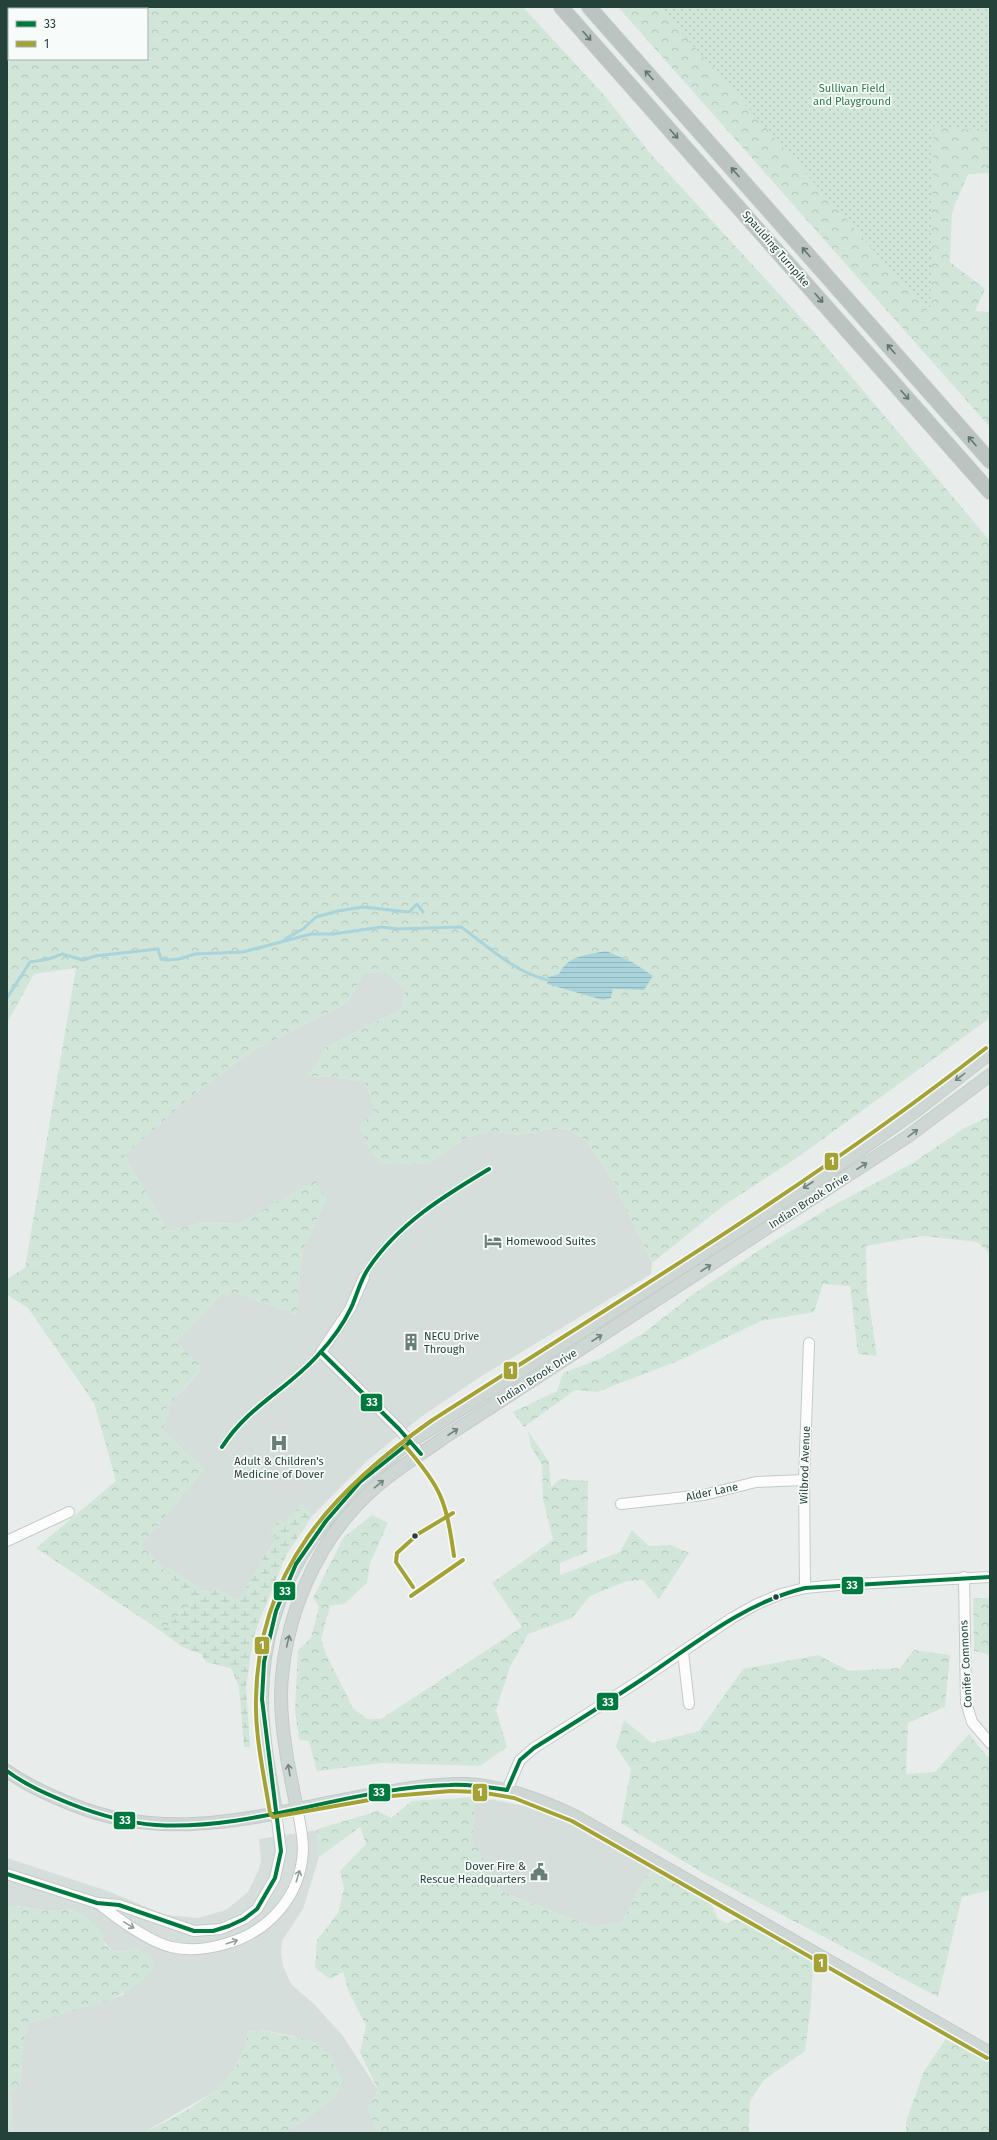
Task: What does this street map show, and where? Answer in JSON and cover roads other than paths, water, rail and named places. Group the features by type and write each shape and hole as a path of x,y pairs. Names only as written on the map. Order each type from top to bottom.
{"highway":[{"name":"Spaulding Turnpike","path":"562,7 990,492"},
{"name":"Spaulding Turnpike","path":"589,7 990,461"}],"main road":[{"name":"Indian Brook Drive","path":"276,1812 263,1718 262,1680 272,1626 282,1595 296,1564 336,1507 372,1471 410,1442 843,1162 917,1110 990,1053"},
{"name":"Indian Brook Drive","path":"297,1808 286,1747 281,1694 284,1661 295,1612 315,1565 344,1520 374,1488 421,1454 907,1137 990,1075"},
{"path":"7,1771 30,1785 77,1807 109,1817 140,1824 178,1826 209,1824 409,1788 467,1784 508,1790 552,1805 575,1816 990,2053"}],"street":[{"path":"364,1277 350,1309 321,1352 421,1454"},
{"name":"Wilbrod Avenue","path":"806,1588 804,1480 809,1343"},
{"name":"Alder Lane","path":"621,1504 697,1496 756,1482 804,1480"},
{"path":"7,1541 69,1512"},
{"path":"508,1790 515,1768 525,1754 683,1652 732,1618 757,1604 781,1594 806,1588 990,1577"},
{"name":"Conifer Commons","path":"964,1578 966,1702 972,1722 990,1743"},
{"path":"683,1652 689,1704"},
{"path":"97,1903 129,1925 171,1947 193,1949 220,1945 243,1938 272,1919 280,1911 292,1891 300,1869 303,1849 297,1808"},
{"path":"7,1874 97,1903 119,1905 194,1931 212,1931 237,1923 257,1909 275,1878 281,1851 276,1812"}],"water":[{"path":"606,951 632,962 653,976 644,990 613,989 611,998 603,1000 547,984 549,977 559,974 567,963 573,959"}],"waterway":[{"path":"285,939 303,929 316,917 338,911 363,907 409,912 417,904 423,912"},
{"path":"7,998 30,962 49,959 62,954 83,960 95,956 158,949 161,959 168,960 179,959 195,954 243,952 311,934 333,934 382,927 397,929 461,927 513,965 548,980"}],"place":[{"name":"Homewood Suites","path":"493,1241"},
{"name":"NECU Drive Through","path":"411,1342"},
{"name":"Adult & Children's Medicine of Dover","path":"279,1443"},
{"name":"Dover Fire & Rescue Headquarters","path":"539,1872"}],"park label":[{"name":"Sullivan Field and Playground","path":"852,94"}]}
